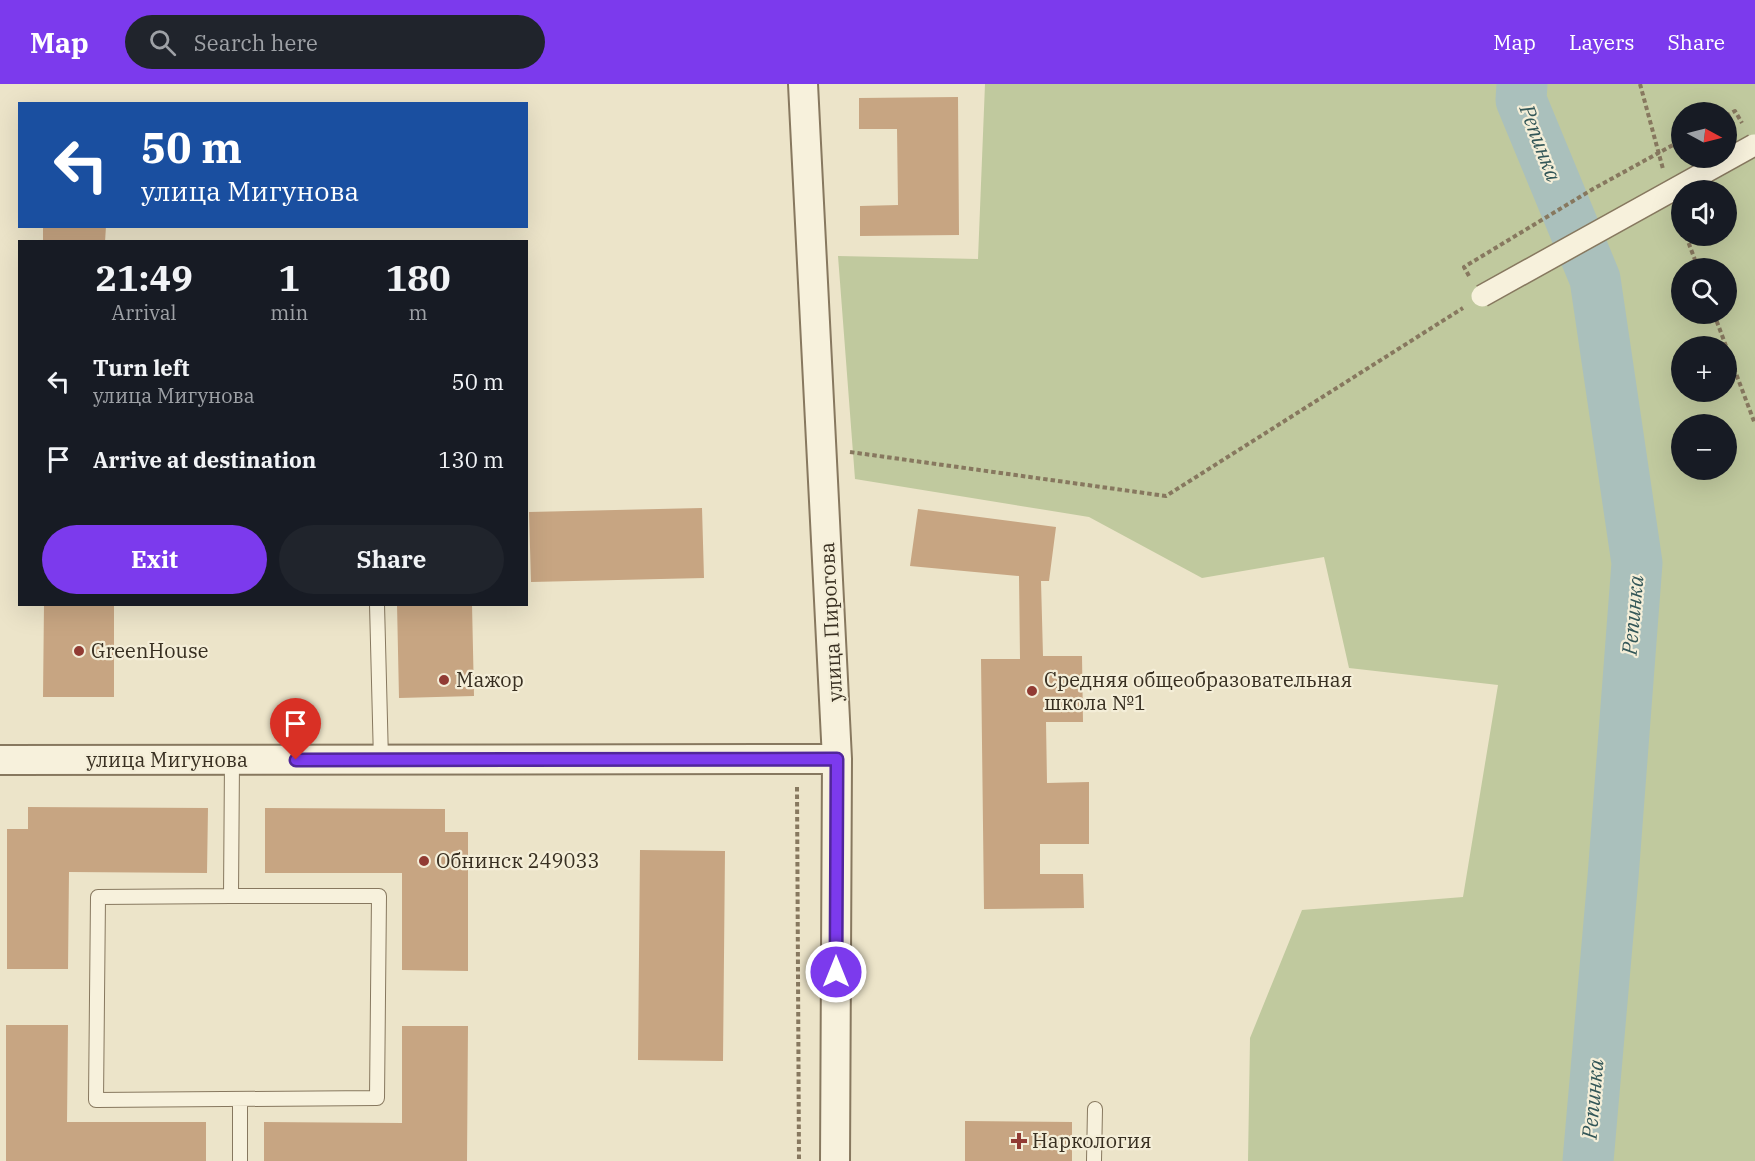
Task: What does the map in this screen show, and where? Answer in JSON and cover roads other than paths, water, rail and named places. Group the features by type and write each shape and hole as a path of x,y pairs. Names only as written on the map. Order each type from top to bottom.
{"street":[{"name":"улица Пирогова","path":"803,84 837,759 835,1161"},
{"path":"1482,296 1754,145"},
{"name":"улица Мигунова","path":"0,760 837,759"}],"lane":[{"path":"377,606 381,760"},
{"path":"231,896 232,760"},
{"path":"231,896 379,896 377,1098 96,1100 98,897 231,896"},
{"path":"240,1099 240,1161"},
{"path":"1094,1161 1095,1109"}],"waterway":[{"name":"Репинка","path":"1522,84 1521,100 1595,279 1637,563 1588,1161"}],"place":[{"name":"GreenHouse","path":"79,651"},
{"name":"Мажор","path":"444,680"},
{"name":"Средняя общеобразовательная школа №1","path":"1032,691"},
{"name":"Обнинск 249033","path":"424,861"},
{"name":"Наркология","path":"1019,1141"}]}
